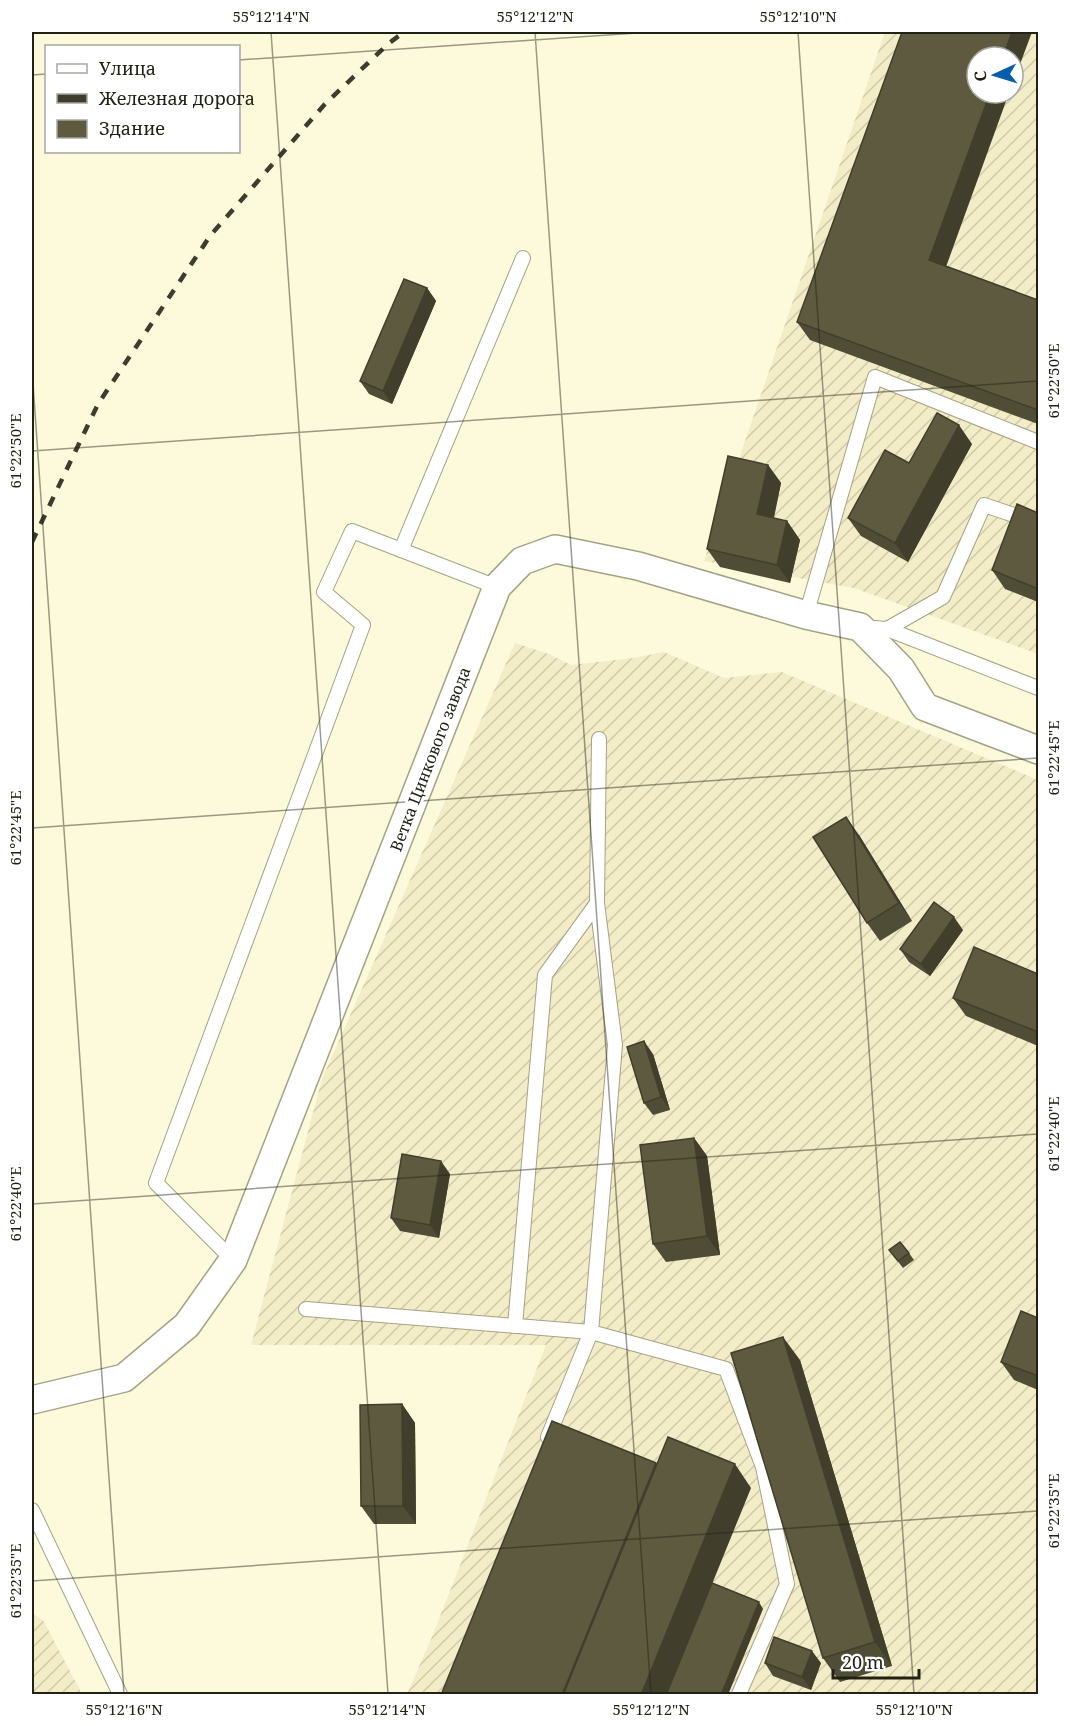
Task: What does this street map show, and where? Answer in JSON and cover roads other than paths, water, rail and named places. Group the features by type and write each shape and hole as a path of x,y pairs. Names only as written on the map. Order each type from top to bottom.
{"street":[{"name":"Ветка Цинкового завода","path":"32,1400 124,1378 187,1325 233,1260 497,587 522,561 555,549 638,566 806,615 873,628"},
{"path":"873,628 925,706 1038,750"}],"lane":[{"path":"401,550 523,258"},
{"path":"806,615 874,377 1038,442"},
{"path":"873,628 943,597 984,505 1038,523"},
{"path":"233,1260 156,1183 363,625 324,592 352,531 497,587"},
{"path":"873,628 1038,688"},
{"path":"542,1453 591,1332 615,1045 597,903 599,739"},
{"path":"515,1326 545,975 597,903"},
{"path":"306,1309 591,1332 726,1369 763,1467 787,1584 739,1695"},
{"path":"32,1510 120,1695"}],"railway":[{"path":"32,542 98,404 210,236 325,104 388,44 404,32"}]}
